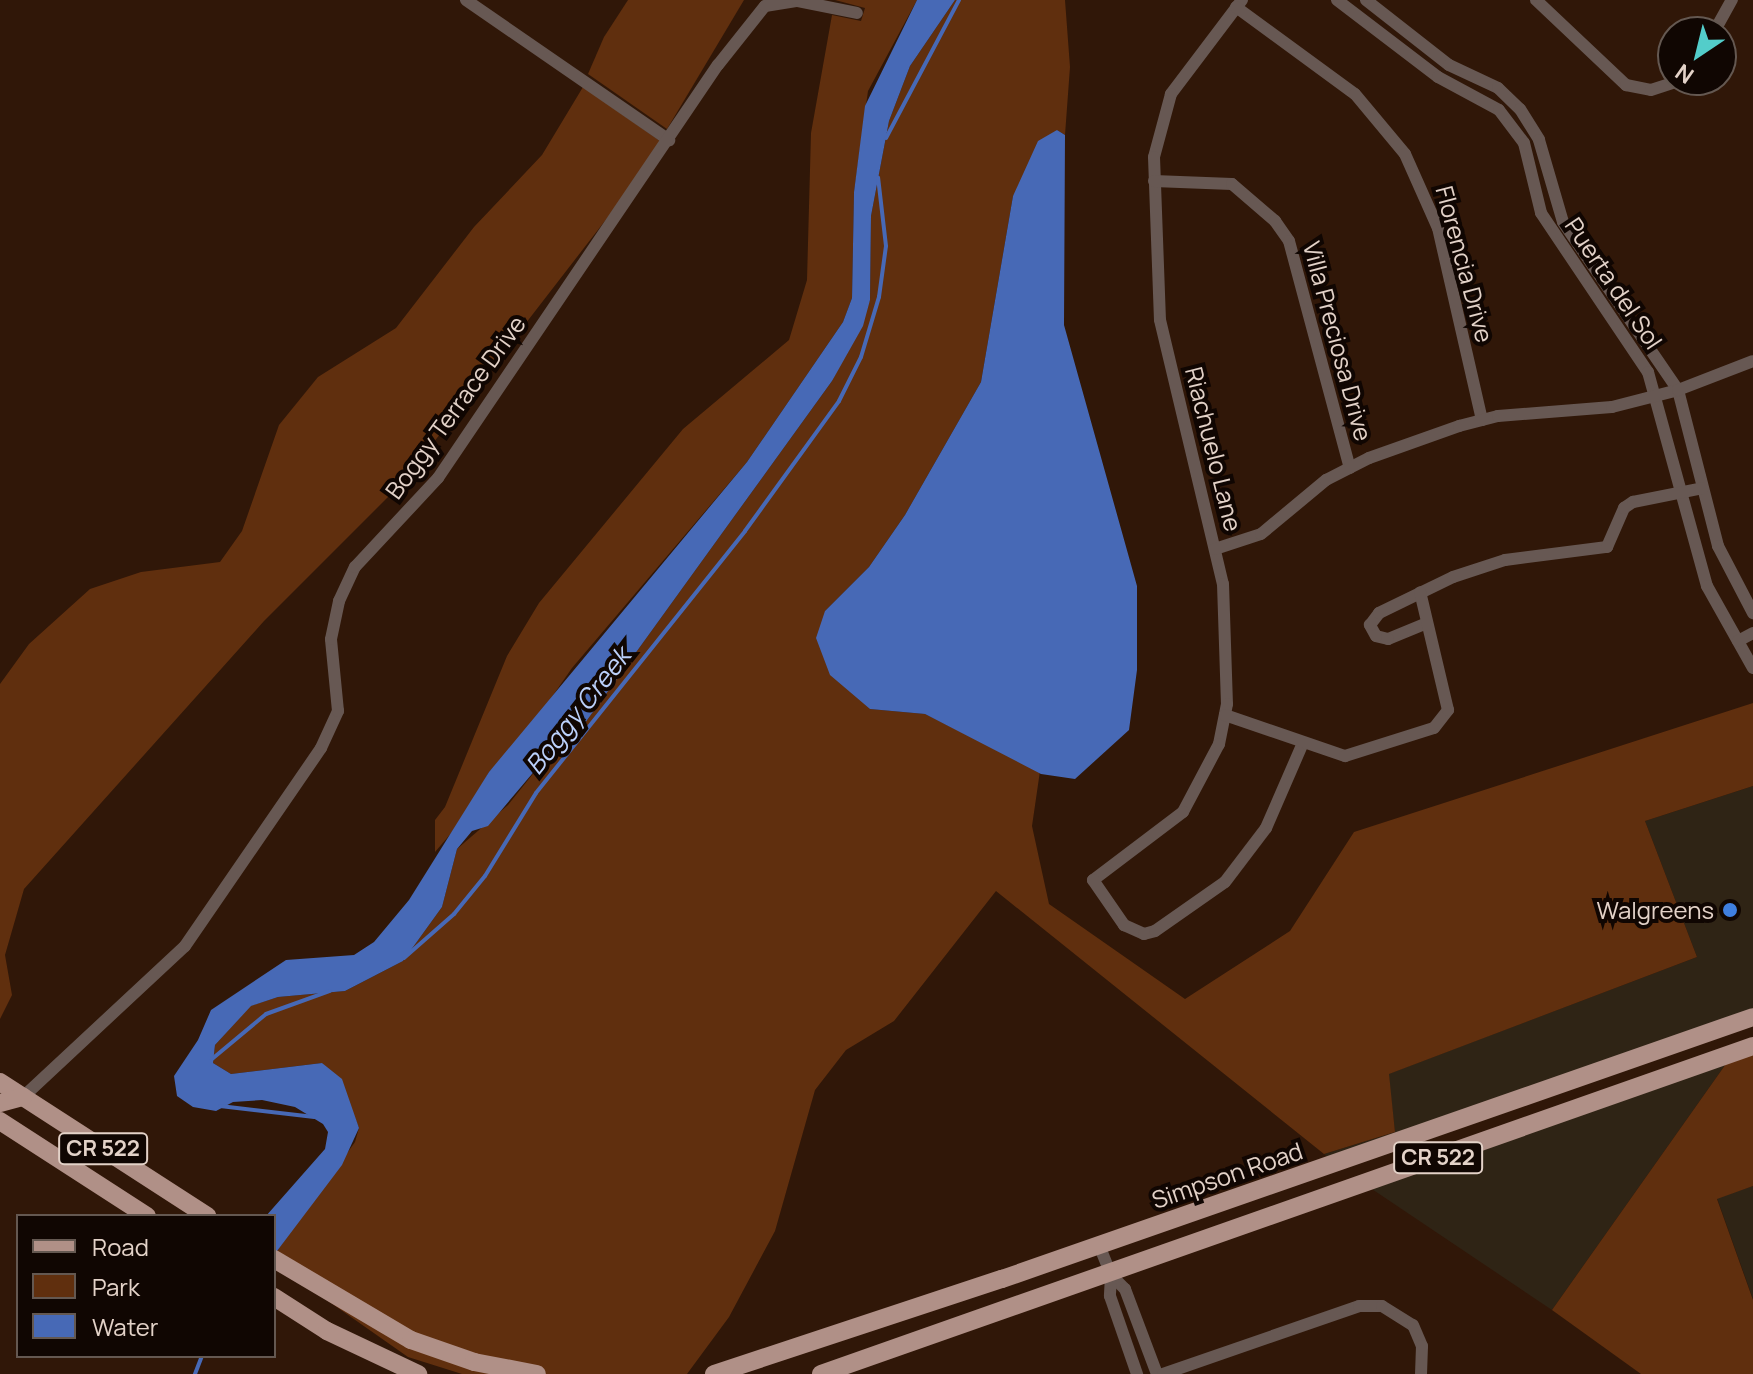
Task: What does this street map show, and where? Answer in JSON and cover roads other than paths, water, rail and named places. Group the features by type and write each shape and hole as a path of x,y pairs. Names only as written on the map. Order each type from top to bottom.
{"main road":[{"name":"Simpson Road","path":"714,1374 1099,1245 1753,1017"},
{"name":"CR 522","path":"821,1374 1753,1046"},
{"name":"CR 522","path":"0,1082 204,1214"},
{"path":"0,1103 23,1097"},
{"name":"CR 522","path":"0,1121 144,1214"},
{"path":"1323,1196 1396,1166 1412,1152 1417,1135"},
{"path":"276,1260 359,1314 441,1352 537,1374"},
{"path":"276,1298 418,1374"}],"street":[{"path":"466,0 669,140"},
{"name":"Puerta del Sol","path":"1337,0 1438,77 1499,110 1524,143 1541,213 1648,372 1707,586 1753,668"},
{"name":"Puerta del Sol","path":"1366,0 1449,65 1498,88 1520,109 1539,140 1563,222 1678,390 1718,546 1753,613"},
{"path":"1536,0 1626,85 1651,90 1657,88"},
{"name":"Boggy Terrace Drive","path":"23,1097 152,983 185,946 321,748 338,711 331,639 339,601 355,567 438,478 669,140 765,6 798,1 857,13"},
{"name":"Riachuelo Lane","path":"1239,4 1171,94 1159,126 1154,181 1160,320 1215,549 1228,631 1225,715 1219,744 1183,812 1093,880 1132,932 1155,931 1205,898 1245,858 1286,791 1303,743"},
{"name":"Florencia Drive","path":"1239,4 1355,94 1405,154 1438,228 1482,420"},
{"name":"Villa Preciosa Drive","path":"1154,181 1232,184 1275,221 1289,241 1350,468"},
{"path":"1215,549 1261,534 1326,480 1350,468 1482,420 1582,411 1656,397 1753,361"},
{"path":"1427,623 1388,639 1376,636 1370,625 1379,613 1420,592 1505,560 1607,547 1624,508 1653,495 1703,488"},
{"path":"1225,715 1345,756 1362,754 1442,721 1448,710 1420,592"},
{"path":"1738,641 1753,633"},
{"path":"1099,1245 1110,1272 1125,1289 1160,1374 1359,1306 1382,1306 1413,1325 1422,1346 1421,1374"},
{"path":"1110,1272 1110,1296 1137,1374"}],"water":[{"path":"917,0 955,0 910,66 889,121 871,216 870,300 863,326 832,381 585,723 548,755 488,826 472,831 457,849 442,907 403,961 345,991 278,997 251,1006 215,1045 213,1063 231,1074 322,1063 342,1079 359,1128 342,1165 276,1252 276,1214 268,1214 325,1149 328,1132 323,1124 295,1107 262,1100 233,1102 216,1111 193,1107 177,1096 174,1076 198,1040 211,1010 286,960 354,955 374,942 409,900 489,772 747,462 843,322 852,298 854,192 865,106"},
{"path":"1057,130 1065,135 1064,325 1137,586 1137,670 1129,730 1075,779 1041,774 925,714 870,709 830,675 816,638 825,611 869,567 905,515 981,382 1013,196 1038,141"}],"waterway":[{"name":"Boggy Creek","path":"886,138 959,0"},
{"name":"Boggy Creek","path":"404,958 454,914 485,876 536,793 745,531 839,401 861,357 879,297 886,246 878,177"},
{"name":"Boggy Creek","path":"212,1059 266,1014 330,991"},
{"name":"Boggy Creek","path":"220,1106 314,1117"},
{"name":"Boggy Creek","path":"195,1374 201,1358"}],"place":[{"name":"Walgreens","path":"1730,910"}]}
